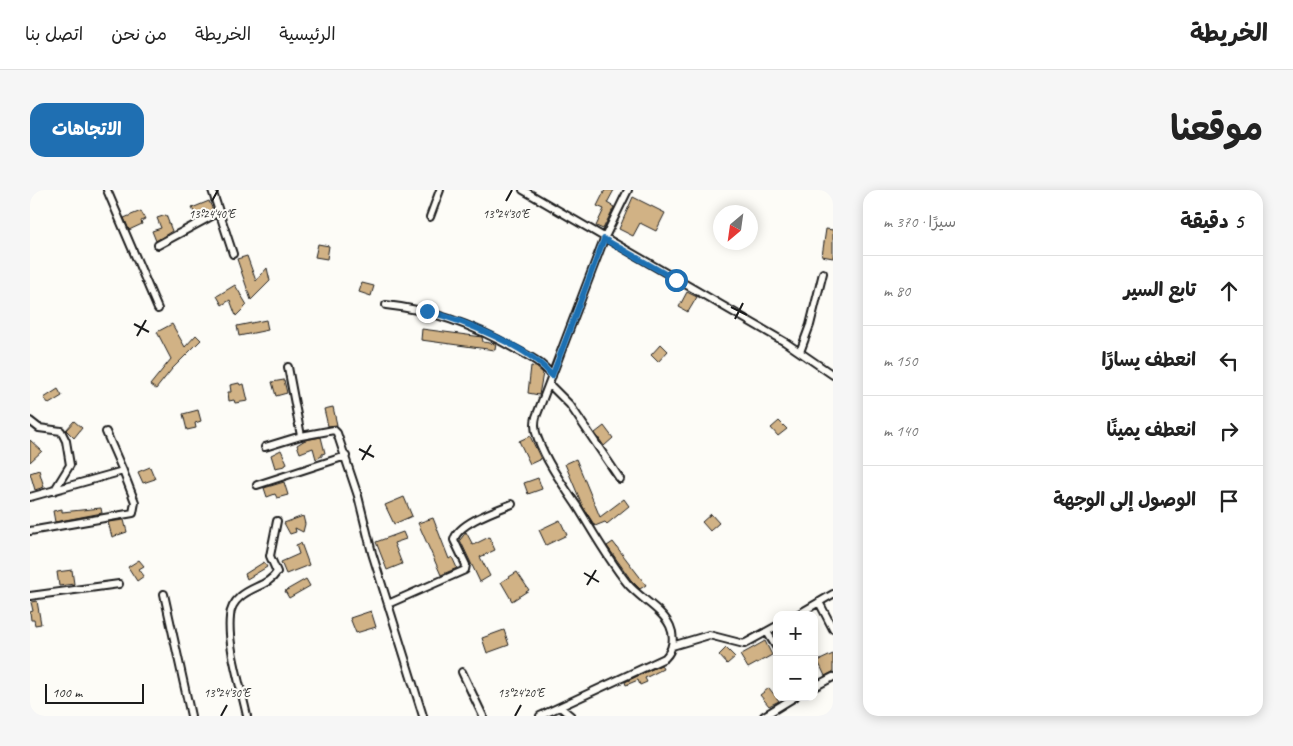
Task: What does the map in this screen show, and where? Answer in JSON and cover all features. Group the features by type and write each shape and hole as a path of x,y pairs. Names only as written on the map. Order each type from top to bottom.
{"street":[{"path":"107,190 158,309"},
{"path":"212,190 233,254"},
{"path":"430,217 440,190"},
{"path":"523,190 800,352 833,375"},
{"path":"540,716 665,658 672,646 673,634 669,624 662,615 636,594 617,570 536,434 535,421 604,239 628,190"},
{"path":"158,245 219,212"},
{"path":"800,352 810,325 823,273"},
{"path":"386,306 427,311 471,326 536,361 552,376"},
{"path":"288,367 300,436"},
{"path":"549,384 570,404 620,479"},
{"path":"30,421 39,428 61,431 66,441 70,465 53,492"},
{"path":"265,447 300,436 336,431 346,456 422,716"},
{"path":"30,530 133,513 135,502 106,432"},
{"path":"257,485 346,456"},
{"path":"30,497 123,471"},
{"path":"388,604 464,570 466,565 454,540 456,534 485,515 512,504"},
{"path":"248,716 233,646 230,618 234,603 239,598 271,581 277,572 270,556 277,521"},
{"path":"30,596 119,584"},
{"path":"164,594 191,716"},
{"path":"803,611 833,594"},
{"path":"818,602 833,629"},
{"path":"672,646 709,636 744,644 773,629"},
{"path":"768,632 773,641"},
{"path":"462,672 483,716"},
{"path":"818,685 833,677"},
{"path":"764,716 788,701"},
{"path":"560,707 571,716"}],"building":[{"path":"605,190 614,190 607,203 614,207 603,229 596,226 604,209 597,206"},
{"path":"633,197 665,213 656,231 640,223 633,236 619,229"},
{"path":"209,201 213,210 197,218 192,208"},
{"path":"141,211 145,219 141,221 142,224 129,230 124,218"},
{"path":"166,215 172,231 156,241 152,231 161,228 157,218"},
{"path":"826,229 833,230 833,258 822,256"},
{"path":"318,244 329,246 327,259 315,257"},
{"path":"247,256 256,281 267,268 270,281 251,300 237,259"},
{"path":"362,283 374,286 371,296 359,292"},
{"path":"235,285 247,305 236,316 230,300 222,305 217,296"},
{"path":"687,292 697,297 688,312 679,307"},
{"path":"266,320 268,330 239,336 237,326"},
{"path":"172,324 185,347 196,335 201,340 172,369 156,389 150,385 171,359 157,332"},
{"path":"422,329 482,337 483,342 496,344 495,350 421,340"},
{"path":"661,344 668,351 658,362 651,355"},
{"path":"531,366 536,367 543,373 539,395 528,393"},
{"path":"284,380 287,393 276,396 272,382"},
{"path":"239,383 240,385 244,384 248,401 235,403 234,400 229,401 228,392 231,392 230,385"},
{"path":"58,389 62,396 49,404 44,398"},
{"path":"333,407 337,425 328,426 324,409"},
{"path":"198,410 201,421 195,423 196,428 187,430 183,414"},
{"path":"74,421 82,428 74,438 66,430"},
{"path":"779,421 787,429 778,436 771,428"},
{"path":"604,426 613,438 604,446 595,433"},
{"path":"530,436 541,459 530,464 519,441"},
{"path":"321,437 325,453 322,456 316,459 313,448 300,453 297,445 305,440"},
{"path":"30,440 42,451 30,462"},
{"path":"281,450 287,463 285,466 275,468 271,455"},
{"path":"576,459 600,517 624,499 629,506 607,524 605,522 595,526 583,507 565,464"},
{"path":"150,467 155,479 143,483 138,472"},
{"path":"39,470 44,487 35,490 30,473"},
{"path":"538,478 542,489 528,494 524,483"},
{"path":"284,482 288,495 277,498 275,494 267,497 264,488"},
{"path":"404,497 412,516 394,524 385,505"},
{"path":"101,508 102,513 55,522 53,511 62,509 62,512"},
{"path":"711,514 719,523 710,531 702,522"},
{"path":"303,516 305,524 303,532 295,528 296,532 290,534 284,523"},
{"path":"433,518 449,559 452,557 457,568 441,575 418,523"},
{"path":"124,520 127,532 112,537 108,522"},
{"path":"560,520 567,535 546,545 539,530"},
{"path":"403,532 406,539 394,543 402,564 387,570 376,542"},
{"path":"466,532 473,545 489,537 495,550 480,557 490,576 480,582 460,540"},
{"path":"613,542 646,585 640,589 631,580 607,546"},
{"path":"301,543 309,565 286,574 281,562 299,554 296,545"},
{"path":"139,560 144,566 139,569 144,576 137,581 128,567"},
{"path":"264,562 267,567 247,579 245,574"},
{"path":"72,570 74,584 59,586 57,572"},
{"path":"517,572 529,590 512,601 501,582"},
{"path":"306,579 310,586 289,598 285,591"},
{"path":"37,601 41,624 35,625 34,620 31,620 30,612 33,611 31,602"},
{"path":"371,611 376,627 356,633 350,618"},
{"path":"504,630 509,645 487,653 482,638"},
{"path":"765,641 772,655 748,668 740,655"},
{"path":"726,648 735,657 727,664 719,655"},
{"path":"833,654 833,672 825,676 818,661"},
{"path":"661,665 663,669 645,678 647,682 640,685 638,680 626,685 625,682"},
{"path":"769,688 773,693 773,701 779,701 769,706 760,695"}],"route":[{"path":"427,311 452,318 487,333 536,361 545,367 552,376 604,239 676,280"}]}
